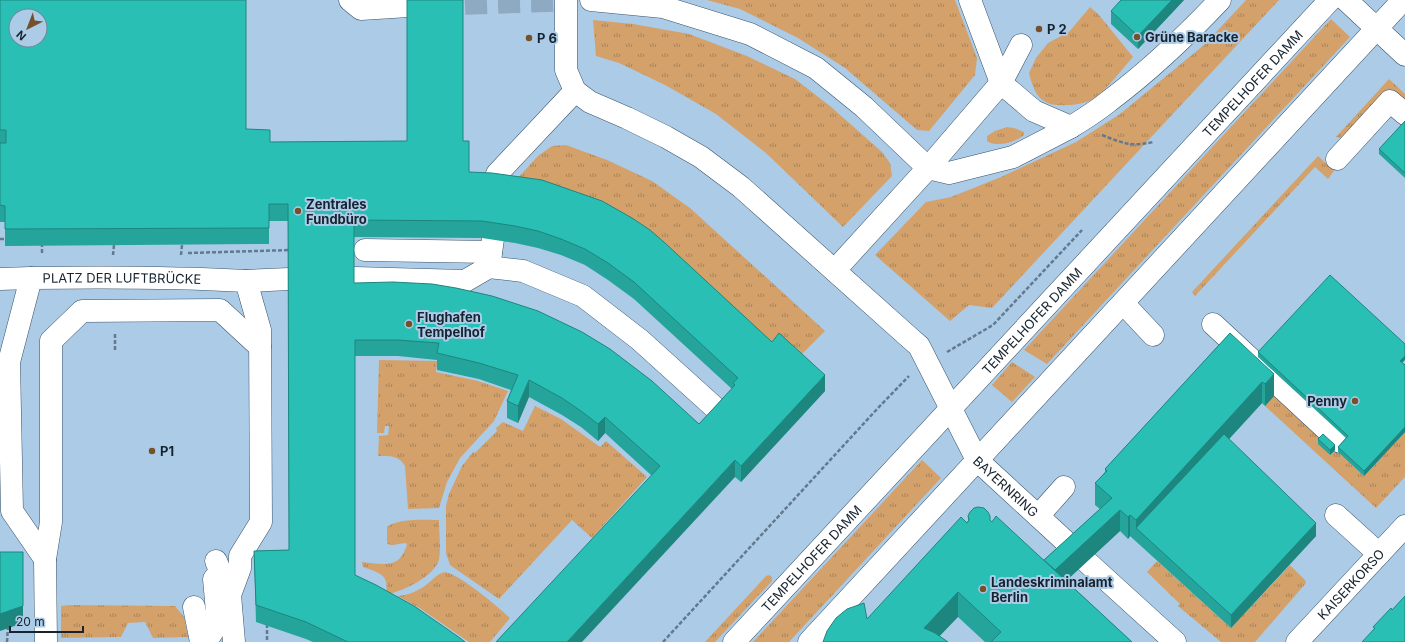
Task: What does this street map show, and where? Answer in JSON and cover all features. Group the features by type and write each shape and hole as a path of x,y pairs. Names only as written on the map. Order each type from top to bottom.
{"main road":[{"path":"350,0 361,9 408,6"},
{"path":"492,189 497,174 575,91 566,70 566,0"},
{"path":"591,0 663,7 750,34 816,68 864,108 928,168 949,173 1013,158 1071,127 1108,102 1149,69 1192,30 1220,0"},
{"path":"970,0 1001,83 1034,111 1071,127"},
{"name":"TEMPELHOFER DAMM","path":"734,642 1330,0"},
{"path":"1346,0 1405,55"},
{"path":"809,642 1403,0"},
{"path":"835,270 928,168 1001,83 1021,45"},
{"name":"BAYERNRING","path":"575,91 590,102 666,137 700,157 741,187 919,346 977,460 1174,642"},
{"path":"1337,159 1390,101 1405,114"},
{"path":"365,250 491,253 523,271 583,296 640,340 713,406"},
{"path":"355,278 465,281 491,253"},
{"name":"PLATZ DER LUFTBRÜCKE","path":"45,559 12,511 9,362 31,278 152,277 246,281 289,279"},
{"path":"0,279 31,278"},
{"path":"234,642 230,595 240,568 240,556 261,522 260,330 246,281"},
{"path":"1123,304 1153,335"},
{"path":"46,642 45,559 51,522 51,341 82,311 220,310 260,347"},
{"path":"1213,324 1340,442"},
{"path":"1038,516 1064,487"},
{"path":"1336,515 1379,554"},
{"name":"KAISERKORSO","path":"1297,642 1405,526"},
{"path":"206,642 218,623 215,570 230,595"},
{"path":"194,607 201,642"}],"path":[{"path":"1071,127 1091,130 1125,144 1140,145 1153,142"},
{"path":"954,347 993,325 1085,226"},
{"path":"0,239 12,239"},
{"path":"42,239 42,246"},
{"path":"113,254 114,245"},
{"path":"181,253 182,245"},
{"path":"289,250 294,250"},
{"path":"663,642 900,386"},
{"path":"266,618 267,642"},
{"path":"7,642 8,620"}],"green space":[{"path":"707,0 955,0 977,58 975,75 929,131 917,130 845,68 798,38 740,9"},
{"path":"1246,0 1279,0 992,308 969,305 950,321 875,255 926,202 951,197 1001,177 1076,142 1120,114 1204,45"},
{"path":"1090,7 1099,15 1133,57 1106,88 1089,101 1068,105 1059,105 1046,102 1037,94 1029,73 1036,58 1048,43 1069,32"},
{"path":"1331,19 1350,37 1047,364 1024,350"},
{"path":"593,20 633,24 689,34 747,56 795,79 830,106 882,152 890,163 892,176 843,227 766,153 716,114 665,85 619,63 596,56"},
{"path":"1389,79 1405,94 1405,103 1344,139 1336,137"},
{"path":"1007,127 1024,132 1024,135 1016,140 1001,144 995,144 987,141 987,136 995,131"},
{"path":"566,145 607,160 652,181 690,208 825,331 794,362 517,179 538,156 552,146"},
{"path":"1318,156 1334,171 1328,179 1315,167 1195,296 1192,292"},
{"path":"379,360 437,361 436,372 478,381 508,391 494,421 460,458 447,482 439,508 408,509 405,466 403,462 390,456 378,456 379,436 388,435 389,426 385,426 384,433 377,433"},
{"path":"1012,362 1035,377 1012,402 992,385"},
{"path":"1274,396 1323,439 1330,455 1335,450 1364,476 1405,432 1405,477 1376,508 1265,406"},
{"path":"535,406 561,419 600,447 606,441 647,477 592,538 572,520 499,599 450,565 446,553 446,506 449,494 462,466 473,452 475,453 497,431 496,428 503,422 523,431"},
{"path":"922,460 941,478 789,642 753,642"},
{"path":"439,520 440,556 436,566 418,582 389,594 386,593 387,587 384,578 377,572 363,567 362,562 390,564 400,558 407,544 387,544 387,527 398,522 405,521"},
{"path":"1157,561 1231,628 1290,565 1305,580 1306,583 1255,642 1221,642 1178,606 1180,604 1147,572"},
{"path":"445,572 469,585 510,618 490,642 469,642 421,609 398,596 416,591"},
{"path":"769,575 772,577 772,581 715,642 705,642 766,576"},
{"path":"61,606 175,606 184,617 188,637 153,638 145,622 128,623 121,637 61,638"}],"building":[{"name":"Flughafen Tempelhof","path":"0,0 246,0 246,129 270,130 270,142 407,141 407,0 463,0 463,141 469,141 469,172 492,173 542,180 602,201 632,218 650,230 665,243 772,342 779,333 825,375 741,466 735,460 567,642 496,642 660,466 605,417 598,424 562,398 529,380 518,406 507,401 518,375 479,363 437,353 439,343 398,340 355,340 355,575 414,606 465,642 348,642 306,622 256,605 254,551 289,550 288,204 269,204 269,228 5,229 5,206 0,205 0,143 6,143 6,130 0,130","holes":["354,220 482,221 538,231 585,249 608,263 634,282 738,378 733,383 735,385 699,424 652,381 610,349 582,332 538,311 492,296 432,284 393,282 354,283"]},
{"path":"1121,0 1172,0 1138,36 1111,11"},
{"path":"1405,121 1405,173 1379,149"},
{"name":"Penny","path":"1330,275 1405,344 1405,356 1400,361 1405,365 1405,427 1364,471 1338,447 1348,436 1258,352"},
{"name":"Landeskriminalamt Berlin","path":"1230,333 1274,374 1265,384 1262,382 1136,520 1130,515 1128,517 1120,510 1055,570 1044,560 1112,498 1095,483 1107,471 1105,469"},
{"path":"1224,434 1316,523 1231,615 1136,528"},
{"path":"1323,434 1335,445 1330,450 1318,439"},
{"name":"Landeskriminalamt Berlin","path":"974,508 984,508 988,512 992,522 996,516 1132,642 991,642 1001,632 958,592 924,628 935,633 948,642 823,642 827,631 836,618 847,609 864,603 867,619 961,517 967,523 970,512"},
{"path":"0,552 23,552 23,606 0,614"},
{"path":"1405,596 1405,642 1362,642 1375,628 1373,627"}],"tunnel":[{"path":"432,5 575,0"}],"place":[{"name":"P 2","path":"1039,29"},
{"name":"Grüne Baracke","path":"1137,37"},
{"name":"P 6","path":"529,38"},
{"name":"Zentrales Fundbüro","path":"298,211"},
{"name":"Flughafen Tempelhof","path":"409,324"},
{"name":"Penny","path":"1355,401"},
{"name":"P1","path":"152,451"},
{"name":"Landeskriminalamt Berlin","path":"983,589"}]}
